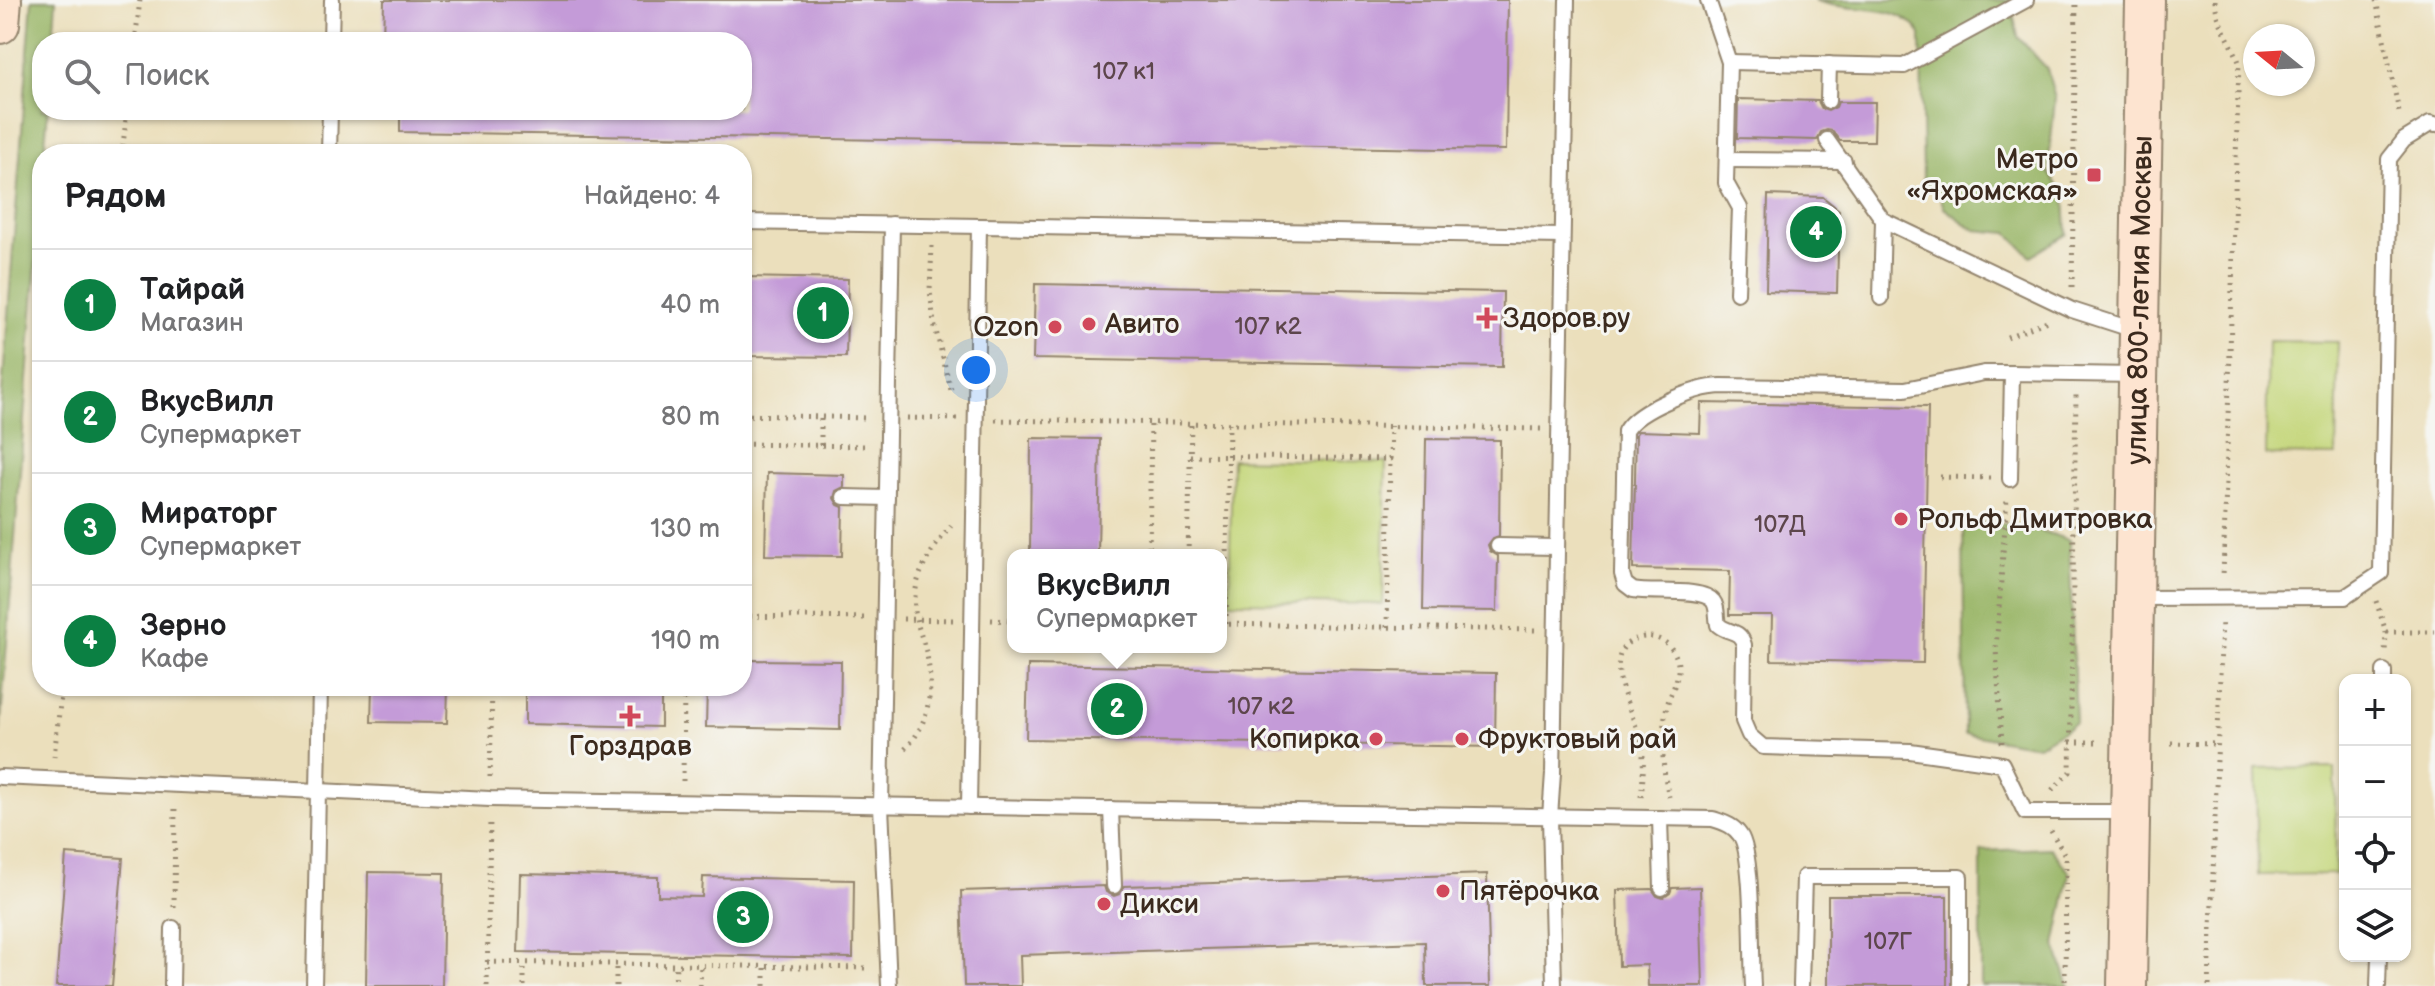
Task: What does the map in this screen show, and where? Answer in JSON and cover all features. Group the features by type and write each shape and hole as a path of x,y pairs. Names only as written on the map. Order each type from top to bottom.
{"main road":[{"path":"0,24 2,0"},
{"name":"улица 800-летия Москвы","path":"2127,986 2145,0"}],"lane":[{"path":"331,32 332,0"},
{"path":"1554,986 1550,817 1567,0"},
{"path":"1708,0 1729,62 1726,183 1740,208 1737,293"},
{"path":"1729,62 1904,66 2026,0"},
{"path":"1828,101 1829,64"},
{"path":"329,144 330,120"},
{"path":"2133,598 2345,597 2381,573 2389,159 2404,140 2430,124 2435,125"},
{"path":"1827,140 1883,220 2072,310 2137,332"},
{"path":"1727,160 1844,161"},
{"path":"1881,298 1883,220"},
{"path":"752,222 1562,236"},
{"path":"889,986 881,806 892,224"},
{"path":"969,807 979,226"},
{"path":"2129,812 2025,812 2002,764 1910,751 1763,747 1749,735 1743,721 1742,637 1718,625 1716,605 1712,599 1696,594 1633,590 1625,584 1622,574 1625,431 1636,419 1684,393 1721,386 1905,389 1984,373 2136,375"},
{"path":"2010,479 2012,373"},
{"path":"844,497 887,498"},
{"path":"1498,546 1556,547"},
{"path":"314,986 320,696"},
{"path":"0,777 490,799 1713,819 1730,824 1742,837 1748,858 1753,986"},
{"path":"1111,809 1114,886"},
{"path":"1662,888 1668,818"},
{"path":"1801,986 1804,877 1960,877 1960,986"},
{"path":"172,986 173,928"},
{"path":"2378,986 2379,962"}],"path":[{"path":"136,32 140,0"},
{"path":"2007,337 2072,310 2076,0"},
{"path":"2209,986 2239,62 2217,17 2215,0"},
{"path":"2376,0 2404,140"},
{"path":"123,144 126,120"},
{"path":"936,225 930,290 934,323 959,427"},
{"path":"2065,986 2066,857 2051,834 2051,790 2070,772 2077,374"},
{"path":"752,415 1559,429"},
{"path":"821,417 821,445"},
{"path":"1149,549 1151,422"},
{"path":"1188,549 1191,423"},
{"path":"1225,549 1229,423"},
{"path":"1387,627 1391,426"},
{"path":"752,444 844,446"},
{"path":"1190,456 1390,459"},
{"path":"1940,477 2010,479"},
{"path":"2002,742 1996,649 2005,510"},
{"path":"882,766 896,758 911,743 923,724 929,698 929,665 915,619 915,594 922,568 954,522 953,537"},
{"path":"2369,581 2386,632 2435,632"},
{"path":"752,616 1007,621"},
{"path":"1227,624 1555,630"},
{"path":"1636,818 1644,776 1642,746 1621,691 1618,668 1625,647 1640,638 1649,637 1666,643 1678,664 1678,674 1667,705 1663,747 1668,818"},
{"path":"53,763 61,696"},
{"path":"492,696 492,724"},
{"path":"682,802 684,696"},
{"path":"2070,742 2098,742"},
{"path":"2171,743 2218,744"},
{"path":"173,928 176,785"},
{"path":"487,986 489,874"},
{"path":"487,962 853,968"},
{"path":"524,962 524,986"},
{"path":"616,964 616,986"},
{"path":"675,986 676,965"},
{"path":"700,986 701,965"},
{"path":"765,966 765,986"}],"green space":[{"path":"32,0 56,0 54,32 32,32 32,120 47,120 45,144 32,144 32,314 0,733 0,419"},
{"path":"1814,0 2010,0 2018,37 2047,69 2055,99 2048,171 2065,197 2067,234 2031,256 2008,233 1975,230 1944,208 1940,196 1923,181 1921,34 1912,23 1888,12"},
{"path":"2268,341 2338,342 2336,456 2266,455"},
{"path":"1232,459 1386,462 1383,604 1229,602"},
{"path":"1963,521 2026,526 2069,540 2076,722 2038,746 1965,734"},
{"path":"2335,768 2336,874 2258,875 2256,769"},
{"path":"2050,848 2070,873 2055,945 2069,986 1981,986 1981,851"}],"building":[{"path":"384,0 1508,0 1506,150 400,132 400,120 752,120 752,32 383,32"},
{"path":"1738,99 1818,101 1822,109 1828,111 1838,102 1875,102 1874,141 1840,141 1832,131 1827,130 1821,132 1817,140 1737,138"},
{"path":"1768,195 1823,197 1839,210 1837,293 1766,291"},
{"path":"752,277 848,279 846,357 752,356"},
{"path":"1035,284 1503,292 1502,367 1033,359"},
{"path":"1701,403 1928,407 1923,663 1771,660 1772,615 1729,615 1730,571 1633,569 1636,434 1638,431 1700,433"},
{"path":"1031,438 1100,439 1098,549 1030,549"},
{"path":"1426,439 1500,440 1499,536 1488,545 1490,551 1498,556 1497,611 1423,610"},
{"path":"767,473 844,475 844,487 836,491 834,498 843,507 842,556 765,555"},
{"path":"752,660 841,661 840,730 706,727 707,696 752,696"},
{"path":"1028,665 1496,673 1495,747 1026,739"},
{"path":"372,696 448,696 447,723 371,722"},
{"path":"525,696 661,696 661,727 525,724"},
{"path":"66,854 123,858 112,986 56,986"},
{"path":"368,872 444,873 442,986 366,986"},
{"path":"520,874 658,877 658,896 702,897 703,877 854,880 853,958 518,952"},
{"path":"1487,874 1490,986 1426,986 1425,942 1020,955 1021,986 964,986 961,891 1104,886 1106,892 1114,896 1120,894 1124,886"},
{"path":"1700,887 1703,986 1648,986 1647,965 1619,966 1617,890 1652,889 1663,898 1672,888"},
{"path":"1828,896 1947,896 1947,986 1828,986"}],"place":[{"name":"Метро «Яхромская»","path":"2094,175"},
{"name":"Зерно","path":"1816,232"},
{"name":"Тайрай","path":"823,313"},
{"name":"Здоров.ру","path":"1487,318"},
{"name":"Авито","path":"1089,324"},
{"name":"Ozon","path":"1055,327"},
{"name":"Рольф Дмитровка","path":"1901,519"},
{"name":"ВкусВилл","path":"1117,709"},
{"name":"Горздрав","path":"630,716"},
{"name":"Копирка","path":"1376,739"},
{"name":"Фруктовый рай","path":"1462,739"},
{"name":"Пятёрочка","path":"1443,891"},
{"name":"Дикси","path":"1104,904"},
{"name":"Мираторг","path":"743,917"}]}
